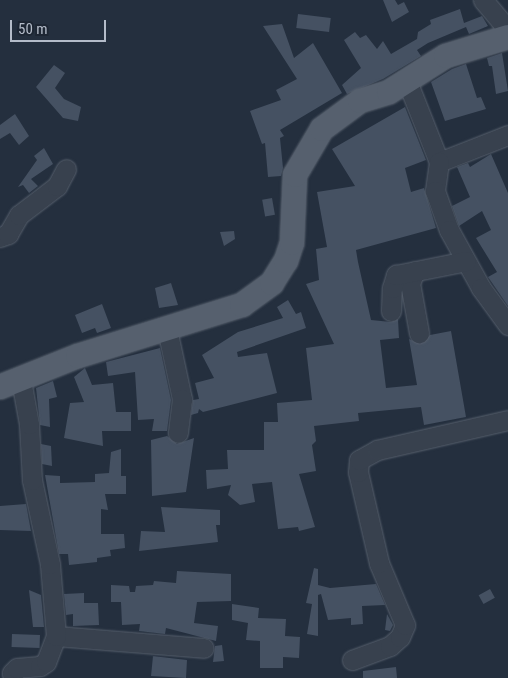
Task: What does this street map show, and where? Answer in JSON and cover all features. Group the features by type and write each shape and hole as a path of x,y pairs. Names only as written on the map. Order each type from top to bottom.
{"main road":[{"path":"10,384 78,356 242,305 272,283 290,252 295,174 301,159 322,129 360,101 388,92 446,56 508,37"}],"street":[{"path":"483,0 508,30"},
{"path":"406,80 439,162 435,179 437,199 466,261 508,326"},
{"path":"439,162 508,135"},
{"path":"0,237 8,234 19,215 57,186 66,169"},
{"path":"391,311 396,275 466,261"},
{"path":"415,271 410,283 419,333"},
{"path":"167,329 182,399 178,433"},
{"path":"10,384 30,431 34,488 50,564 56,636 46,662 40,666 17,668 12,673 13,678"},
{"path":"352,660 390,646 400,637 405,625 379,563 358,472 359,460 377,450 508,420"},
{"path":"56,636 204,648"}],"building":[{"path":"383,0 395,0 398,5 404,2 409,12 392,22"},
{"path":"460,9 464,23 482,16 488,26 469,34 466,27 428,43 417,50 421,56 383,79 347,94 342,85 361,68 344,40 355,32 360,38 366,35 377,49 383,41 391,54 417,39 418,32 431,24 430,20"},
{"path":"298,14 331,18 329,32 296,28"},
{"path":"282,24 294,58 313,43 342,93 280,130 284,136 280,138 283,168 281,176 268,177 265,143 262,144 250,111 281,100 276,90 297,79 263,26"},
{"path":"502,53 508,91 496,94 492,66 489,66 487,58"},
{"path":"466,64 477,98 481,97 486,109 445,121 431,82 452,69"},
{"path":"54,65 65,73 55,88 64,99 81,107 78,121 63,118 36,87"},
{"path":"405,107 426,160 405,168 411,192 424,188 436,228 356,250 358,262 371,320 391,322 398,319 399,338 380,340 386,388 417,385 409,339 420,344 430,335 451,331 466,417 424,425 421,407 358,413 359,421 314,426 316,441 312,445 316,471 299,474 315,527 299,531 298,527 278,529 272,482 252,484 255,502 240,505 228,495 231,485 207,489 206,470 228,469 227,450 264,450 264,422 278,422 277,403 312,400 306,348 334,344 306,284 319,280 316,249 327,247 317,192 355,186 332,149"},
{"path":"15,114 29,136 19,145 10,133 0,139 0,125"},
{"path":"44,148 53,164 31,179 38,186 29,193 23,185 18,187 37,160 34,156"},
{"path":"491,154 508,193 508,306 488,277 497,272 476,238 491,230 482,211 459,226 452,206 470,197 457,167 468,163 470,167"},
{"path":"272,198 275,215 265,216 262,200"},
{"path":"234,231 235,239 224,246 220,232"},
{"path":"171,283 178,305 159,308 155,288"},
{"path":"288,300 296,314 301,312 306,328 237,352 238,357 267,353 277,393 203,412 199,409 198,413 191,415 193,400 199,399 195,383 214,378 202,355 238,332 283,318 277,307"},
{"path":"102,304 111,328 97,333 95,328 82,333 75,315"},
{"path":"160,348 171,400 167,431 152,431 154,419 138,420 135,372 108,376 106,362"},
{"path":"85,368 92,385 113,383 116,412 131,412 131,431 102,431 103,446 64,438 70,403 84,402 74,377"},
{"path":"53,381 57,397 49,399 50,427 40,425 36,388"},
{"path":"167,436 177,444 194,438 186,492 152,496 151,440"},
{"path":"41,444 51,446 52,466 42,464"},
{"path":"121,449 121,476 126,476 126,494 105,494 108,510 101,509 101,534 124,534 125,548 110,550 111,556 97,558 97,562 69,565 68,554 59,554 45,475 60,476 60,483 95,482 95,474 109,473 111,452"},
{"path":"26,504 31,531 0,530 0,506"},
{"path":"161,507 220,510 220,525 216,525 218,542 139,551 141,531 165,532"},
{"path":"314,568 318,569 318,585 330,588 376,584 385,605 362,606 363,624 351,625 351,618 328,620 321,594 318,595 318,636 307,634 312,604 306,603"},
{"path":"177,571 231,574 231,601 197,602 194,623 218,626 216,641 166,628 165,634 139,631 140,624 122,625 121,602 111,602 111,585 129,586 130,592 135,592 136,586 153,585 154,581 176,583"},
{"path":"490,589 495,598 483,604 479,595"},
{"path":"29,590 41,595 44,627 33,627"},
{"path":"84,593 84,603 98,603 99,625 73,626 73,614 66,615 64,594"},
{"path":"232,604 259,608 258,618 286,619 285,636 300,637 299,658 283,657 283,668 260,668 260,641 246,640 248,623 232,620"},
{"path":"387,614 393,625 390,631 385,630"},
{"path":"12,634 40,635 40,648 12,647"},
{"path":"222,645 224,661 213,662 215,646"},
{"path":"153,656 187,660 186,678 151,676"},
{"path":"396,667 397,678 363,678 363,671"}]}
